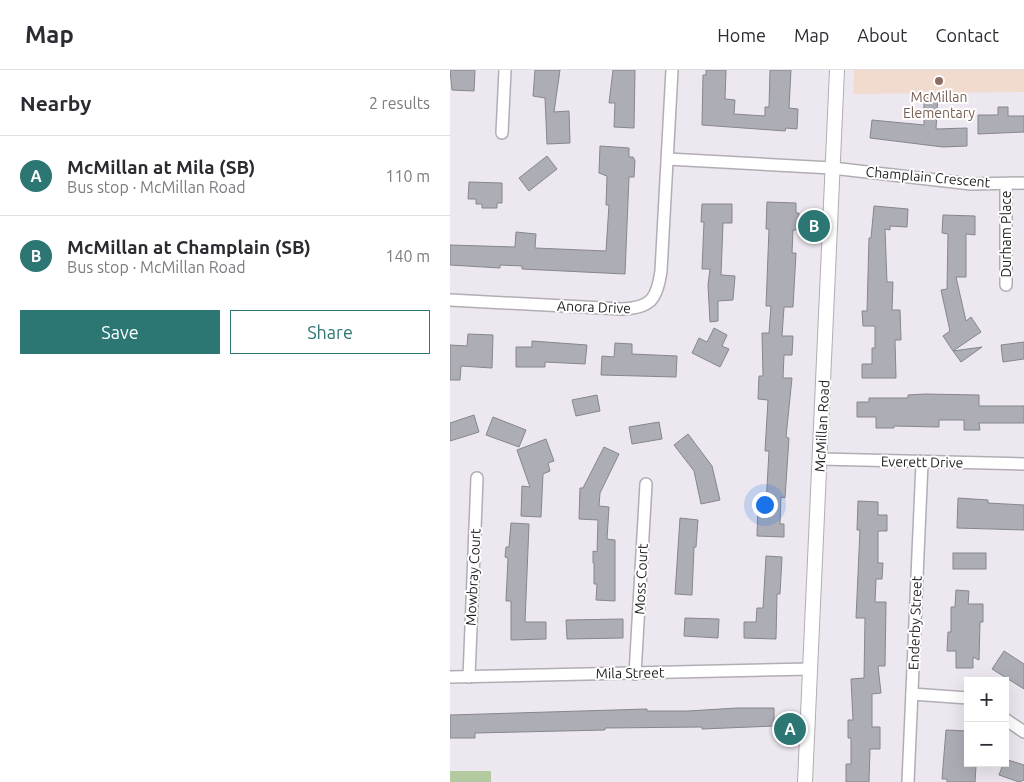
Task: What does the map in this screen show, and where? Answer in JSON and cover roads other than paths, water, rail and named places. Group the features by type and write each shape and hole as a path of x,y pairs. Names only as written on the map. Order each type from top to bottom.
{"street":[{"path":"502,133 505,70"},
{"name":"Anora Drive","path":"450,300 622,309 638,308 652,301 659,288 661,271 672,70"},
{"name":"McMillan Road","path":"805,782 830,260 837,70"},
{"path":"668,159 832,168"},
{"name":"Champlain Crescent","path":"832,168 971,184 1024,183"},
{"name":"Durham Place","path":"1006,184 1006,285"},
{"name":"Everett Drive","path":"821,459 922,463 1024,464"},
{"name":"Enderby Street","path":"908,782 922,463"},
{"name":"Mowbray Court","path":"468,677 477,478"},
{"name":"Moss Court","path":"635,674 646,484"},
{"name":"Mila Street","path":"450,678 810,669"},
{"path":"912,694 964,698"},
{"path":"1009,722 1024,732"}],"place":[{"name":"McMillan Elementary","path":"939,81"},
{"name":"McMillan at Champlain (SB)","path":"814,226"},
{"name":"McMillan at Mila (SB)","path":"790,729"}]}
